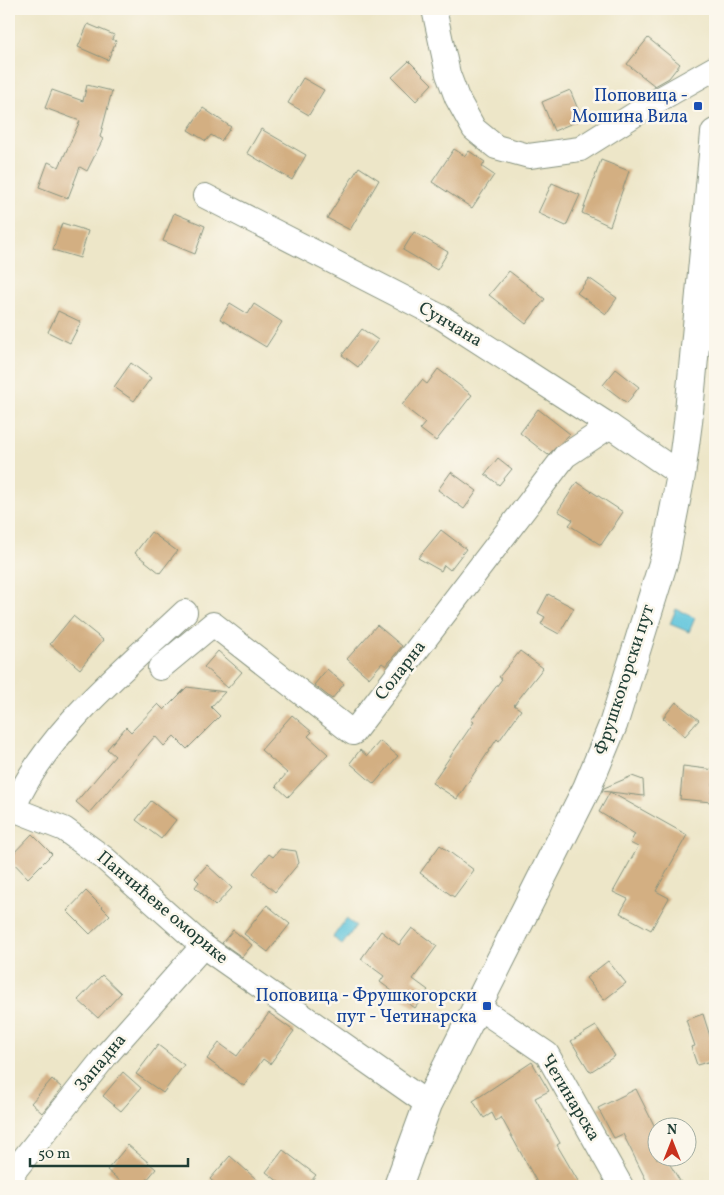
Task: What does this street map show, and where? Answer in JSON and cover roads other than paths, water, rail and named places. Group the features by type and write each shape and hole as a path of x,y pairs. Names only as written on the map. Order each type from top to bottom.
{"street":[{"path":"434,9 434,18 448,74 457,98 474,129 496,147 529,156 580,149 653,103 715,68"},
{"name":"Фрушкогорски пут","path":"398,1186 428,1104 587,788 613,725 665,557 681,475 714,161 715,133"},
{"name":"Сунчана","path":"206,196 441,317 610,426 681,475"},
{"name":"Соларна","path":"160,668 213,624 353,733 565,456 610,426"},
{"name":"Панчићеве оморике","path":"185,612 62,732 31,772 13,809 64,829 104,858 202,946 428,1104"},
{"name":"Западна","path":"12,1186 14,1170 107,1054 202,946"},
{"name":"Четинарска","path":"478,1007 547,1054 622,1186"}],"water":[{"path":"676,609 695,618 689,632 670,624"},
{"path":"346,919 356,926 342,945 333,937"}],"place":[{"name":"Поповица - Мошина Вила","path":"698,106"},
{"name":"Поповица - Фрушкогорски пут - Четинарска","path":"487,1006"}]}
